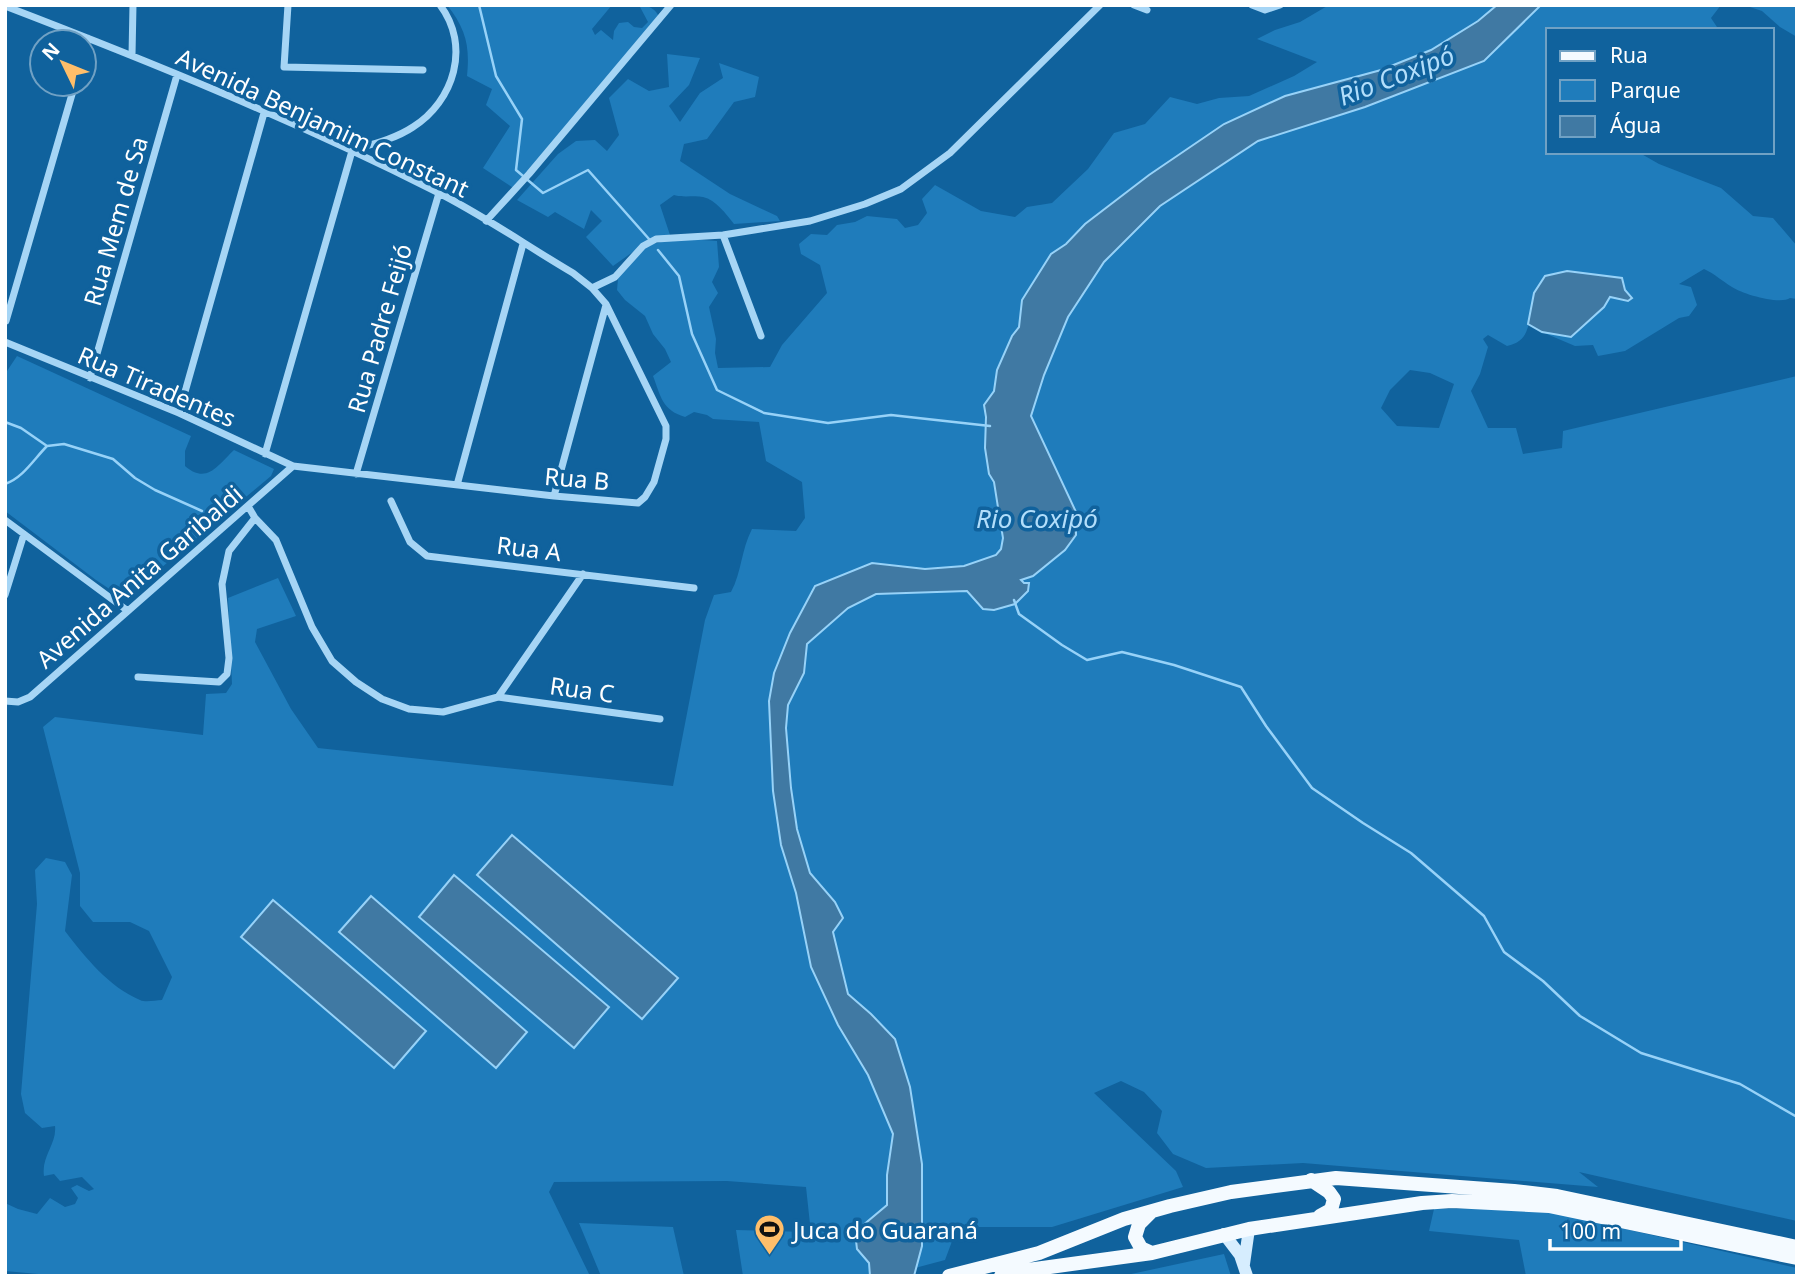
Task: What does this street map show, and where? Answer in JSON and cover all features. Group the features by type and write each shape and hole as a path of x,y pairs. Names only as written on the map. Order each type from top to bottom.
{"main road":[{"path":"952,1275 1039,1252 1153,1210 1231,1192 1336,1178 1557,1196 1797,1247"},
{"path":"1311,1180 1329,1192 1334,1199 1331,1210 1312,1219"},
{"path":"1001,1276 1152,1253 1249,1229 1437,1201 1521,1203 1615,1219 1797,1258"},
{"path":"1152,1253 1141,1248 1135,1237 1139,1224 1153,1210"}],"street":[{"path":"132,55 133,5"},
{"path":"288,5 284,67 423,70"},
{"path":"265,454 352,151 397,136 414,127 430,114 445,95 455,74 456,52 452,27 440,5"},
{"path":"486,221 522,183 671,5"},
{"path":"592,288 615,277 643,246 656,239 723,235 810,221 865,204 901,189 950,153 1100,5"},
{"path":"1134,5 1147,10"},
{"path":"1252,5 1265,10 1280,5"},
{"name":"Avenida Benjamim Constant","path":"5,6 62,28"},
{"name":"Avenida Benjamim Constant","path":"98,42 352,151 439,193 573,273 606,304"},
{"name":"Rua Mem de Sa","path":"90,378 177,75"},
{"path":"6,321 71,98"},
{"path":"179,414 264,113"},
{"name":"Rua Padre Feijó","path":"356,474 439,193"},
{"path":"723,235 761,336"},
{"path":"457,485 523,244"},
{"path":"554,496 606,304"},
{"name":"Rua B","path":"293,466 638,503 654,482 666,439 663,417 606,304"},
{"name":"Rua Tiradentes","path":"5,342 179,414 293,466"},
{"name":"Avenida Anita Garibaldi","path":"5,701 18,702 30,696 293,466"},
{"name":"Rua A","path":"391,501 410,542 427,556 694,588"},
{"path":"248,506 255,518 276,540 313,627 332,661 356,682 382,699 409,709 443,712 498,696 583,574"},
{"path":"138,677 219,682 227,674 229,659 222,584 229,551 255,518"},
{"path":"5,520 128,611"},
{"path":"5,595 24,534"},
{"name":"Rua C","path":"498,696 660,719"},
{"path":"1245,1270 1249,1229"},
{"path":"1224,1234 1234,1246 1245,1270"}],"green space":[{"path":"447,5 612,5 592,29 595,35 601,30 613,40 619,23 628,22 634,27 642,28 648,22 639,5 652,8 659,18 515,189 483,168 510,126 486,105 492,89 467,76 465,38 459,22"},
{"path":"1329,5 1721,5 1711,18 1718,28 1546,28 1546,154 1642,154 1659,164 1721,188 1753,216 1773,218 1797,246 1797,299 1778,300 1752,295 1737,290 1704,269 1679,284 1691,287 1697,305 1689,316 1679,318 1625,351 1598,356 1593,345 1575,346 1542,332 1571,337 1604,307 1611,297 1628,301 1632,298 1625,290 1622,278 1567,271 1545,276 1535,293 1528,327 1522,339 1507,346 1488,335 1483,339 1488,347 1480,374 1471,391 1488,428 1516,428 1523,454 1562,448 1563,431 1797,376 1797,1221 1579,1172 1598,1187 1303,1163 1206,1168 1173,1154 1157,1133 1162,1111 1144,1092 1121,1081 1094,1093 1176,1171 1183,1187 1052,1227 974,1227 954,1236 945,1260 885,1276 743,1276 736,1230 806,1232 810,1224 806,1187 727,1181 554,1182 549,1192 590,1276 60,1276 5,1271 5,1203 37,1214 50,1198 65,1207 75,1204 78,1198 71,1188 77,1185 89,1191 94,1189 82,1177 60,1181 54,1174 44,1176 55,1126 42,1128 25,1113 21,1094 37,904 35,870 46,858 65,862 72,875 65,931 89,961 118,987 142,1001 162,1000 172,977 149,931 130,922 93,922 80,906 80,873 43,727 55,717 203,735 206,694 226,693 232,684 228,598 278,578 296,616 257,629 255,642 291,709 318,748 673,786 705,620 714,595 731,592 752,529 796,531 805,518 802,482 766,461 759,422 713,419 694,412 685,417 671,411 663,402 653,376 671,362 645,316 617,290 619,268 637,249 613,266 586,237 602,221 591,210 584,229 555,212 548,217 517,200 558,154 576,141 595,140 607,151 619,135 609,98 628,79 649,91 669,87 667,54 700,58 689,85 669,106 680,122 700,93 723,78 719,63 759,77 755,97 734,102 707,139 684,144 680,161 730,194 777,216 780,221 734,224 708,199 674,195 660,205 670,235 647,244 671,238 717,241 719,267 712,282 718,293 709,307 716,339 718,368 770,367 782,345 827,293 820,265 801,254 799,244 811,234 827,235 837,225 855,222 867,216 897,219 905,228 918,225 927,213 922,199 935,185 981,211 1015,217 1027,207 1052,203 1088,169 1114,133 1145,124 1170,97 1197,104 1219,98 1249,96 1294,76 1317,62 1257,39 1300,22","holes":["1410,370 1430,373 1454,384 1439,428 1397,426 1381,408 1390,390"]},
{"path":"1744,5 1797,5 1797,37 1780,27 1762,11"},
{"path":"17,356 191,436 185,451 185,466 193,471 200,474 212,471 234,450 274,469 271,476 137,588 120,596 5,511 5,374"},
{"path":"1533,1208 1797,1268 1797,1276 1526,1276 1519,1240 1429,1231 1434,1209"},
{"path":"579,1223 673,1227 684,1276 601,1276"},
{"path":"1224,1254 1231,1276 1122,1276"}],"water":[{"name":"Rio Coxipó","path":"1497,5 1541,5 1484,61 1365,107 1258,141 1160,206 1104,262 1068,317 1044,375 1031,416 1076,512 1076,535 1065,550 1033,576 1021,580 1029,583 1028,591 1015,604 994,610 983,609 967,591 876,594 848,608 807,644 804,673 788,705 786,728 797,829 810,873 835,902 843,918 833,932 848,994 895,1039 910,1087 922,1164 922,1246 914,1276 870,1276 869,1263 857,1249 855,1232 887,1205 887,1175 893,1134 868,1075 838,1025 811,967 796,893 781,845 773,791 769,701 774,673 790,633 815,586 872,563 925,569 964,566 996,555 1001,549 1003,538 994,482 989,474 985,448 984,405 994,391 997,370 1012,336 1019,327 1022,300 1051,254 1149,175 1224,124 1285,96 1381,70 1431,50 1478,21"},
{"path":"1567,271 1622,278 1625,290 1632,298 1628,301 1610,297 1604,307 1571,337 1542,332 1528,324 1534,293 1545,276"},
{"path":"512,835 678,978 642,1019 477,875"},
{"path":"454,875 609,1007 574,1048 419,917"},
{"path":"371,896 527,1032 496,1068 339,932"},
{"path":"273,900 426,1031 394,1068 241,937"}],"waterway":[{"path":"479,5 496,76 522,119 516,170 543,193 588,170 649,239"},
{"path":"658,250 679,276 692,334 717,390 764,413 828,423 891,415 990,426"},
{"path":"5,422 21,428 47,446 64,444 113,459 135,478 155,490 202,511"},
{"path":"5,484 23,473 47,446"},
{"path":"1014,600 1019,614 1087,660 1122,652 1174,665 1241,687 1312,788 1411,853 1484,916 1504,952 1543,981 1580,1016 1641,1053 1740,1084 1797,1117"}],"place":[{"name":"Juca do Guaraná","path":"770,1256"}]}
